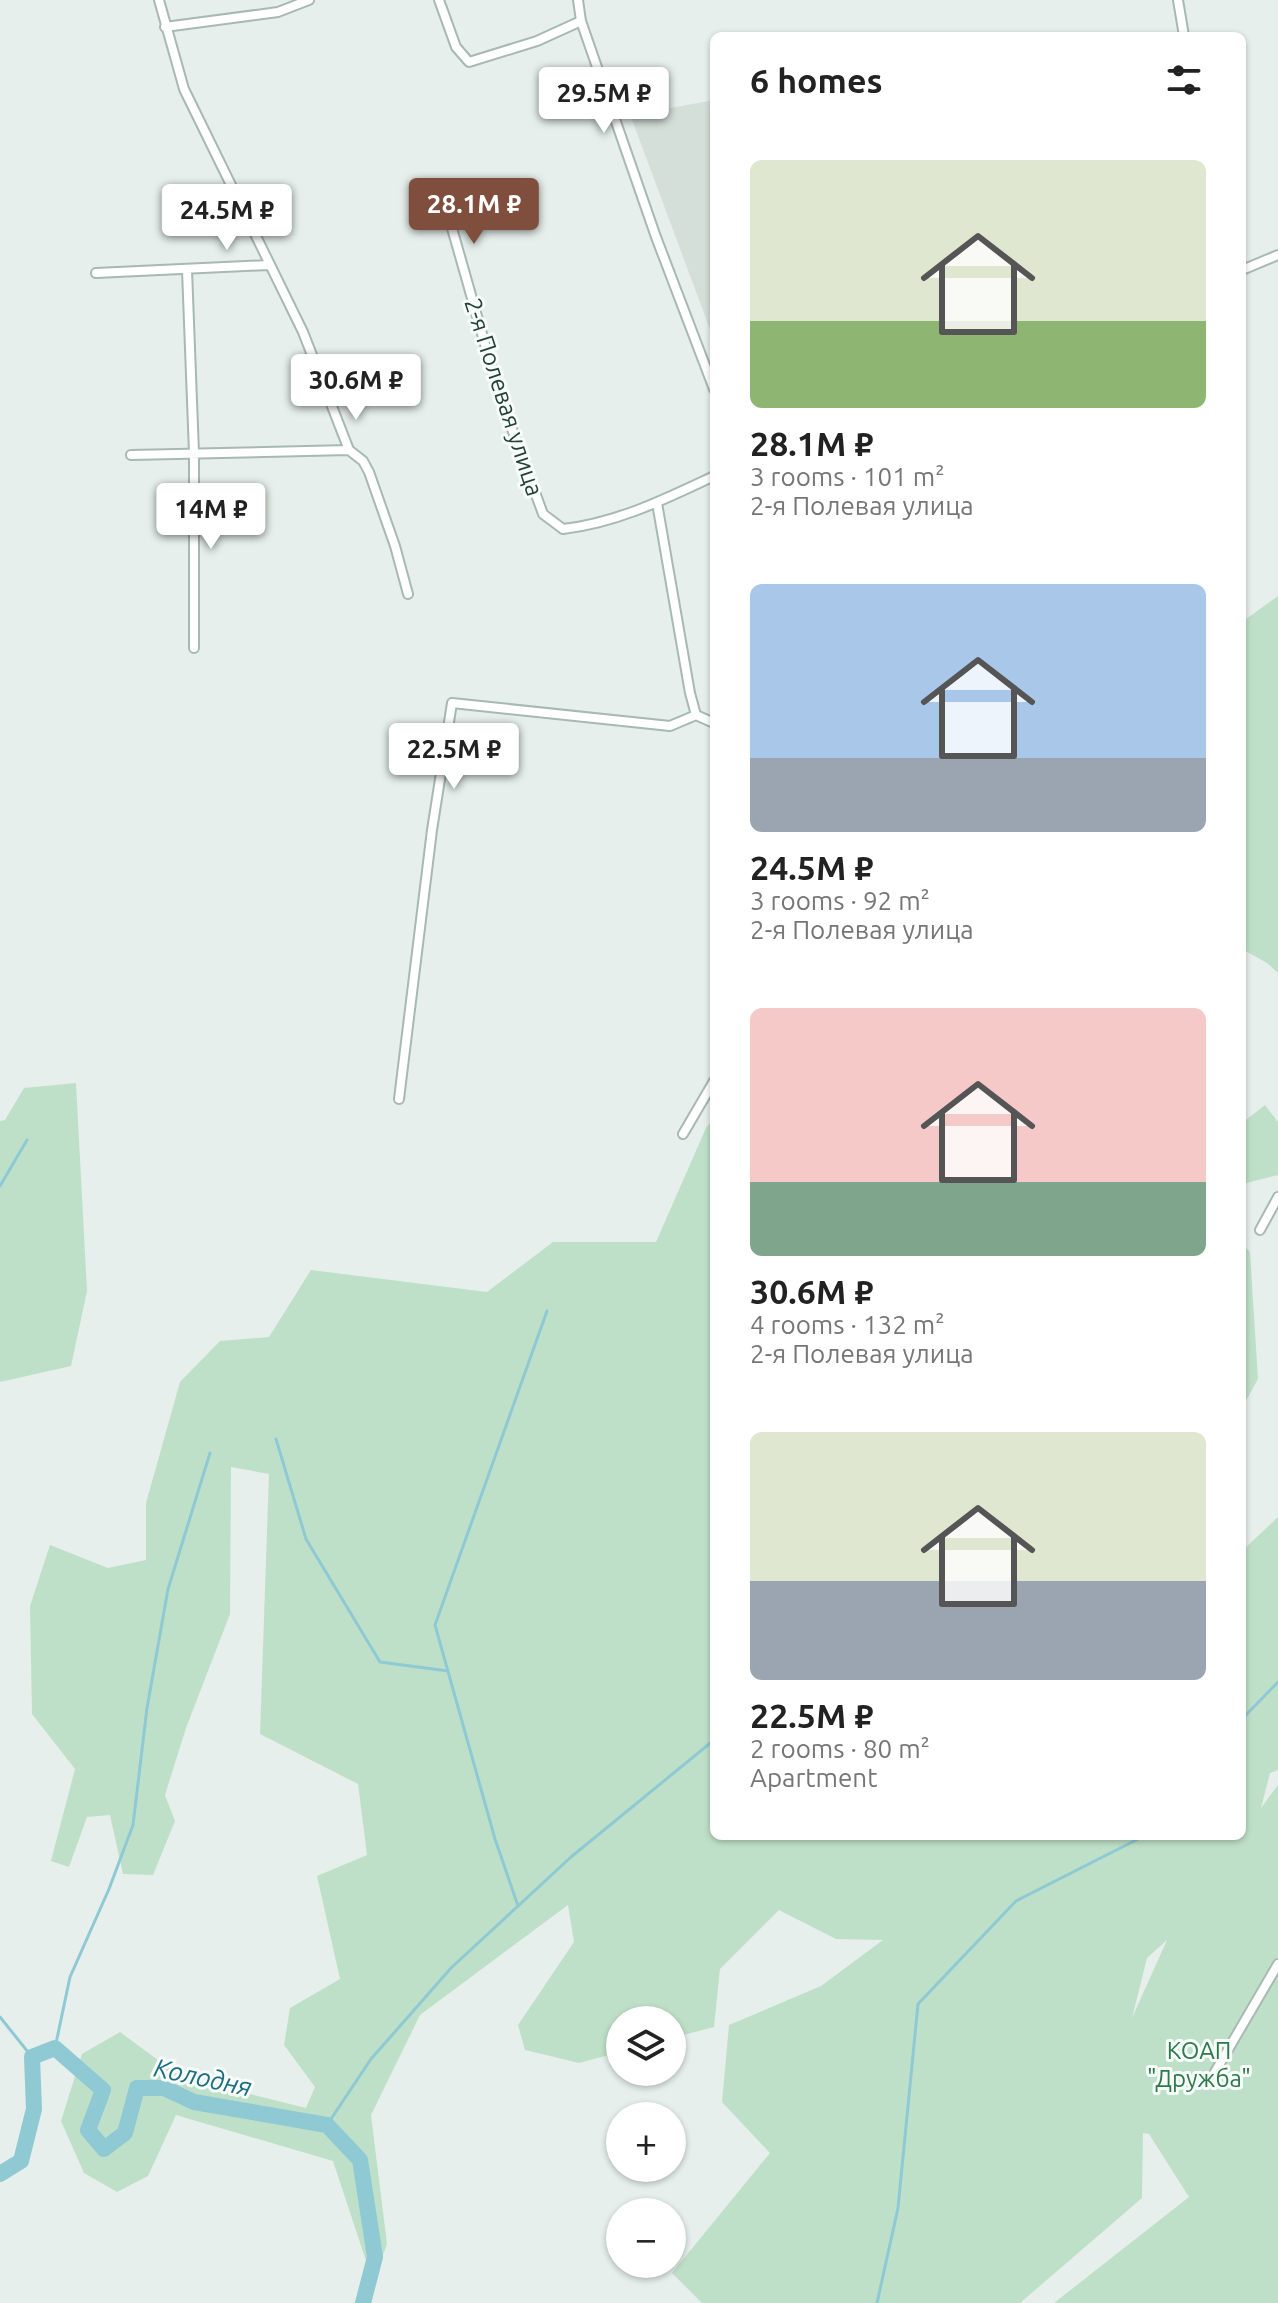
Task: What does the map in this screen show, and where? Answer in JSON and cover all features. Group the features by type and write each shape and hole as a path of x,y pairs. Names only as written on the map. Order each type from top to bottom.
{"street":[{"path":"159,0 184,89 303,332 349,450 363,461 369,472 408,594"},
{"path":"165,27 278,12 309,0"},
{"path":"439,0 456,47 469,62 537,41 581,21"},
{"path":"578,0 581,21 656,237 710,379"},
{"path":"1178,0 1183,32"},
{"name":"2-я Полевая улица","path":"442,193 498,390 543,514 563,529 596,524 657,503 710,478"},
{"path":"1246,268 1278,255"},
{"path":"96,273 268,265"},
{"path":"187,270 194,453 194,648"},
{"path":"131,455 349,450"},
{"path":"657,503 696,715"},
{"path":"399,1099 432,830 452,703 670,726 696,715 710,721"},
{"path":"683,1134 710,1088"},
{"path":"1260,1230 1278,1197"},
{"path":"1215,2072 1278,1964"}],"shaded area":[{"path":"710,101 710,329 631,117 665,114 665,109"}],"green space":[{"path":"1278,596 1278,973 1246,951 1246,619"},
{"path":"76,1083 87,1291 71,1366 0,1382 0,1121 5,1120 24,1088"},
{"path":"1265,1105 1278,1122 1278,1175 1246,1183 1246,1120"},
{"name":"КОАП \"Дружба\"","path":"710,1123 710,1840 1246,1840 1246,1547 1278,1517 1278,1770 1270,1773 1261,1808 1278,1785 1278,2303 1054,2303 1189,2197 1149,2134 1143,2133 1142,2198 1020,2303 702,2303 677,2278 686,2278 686,2256 770,2153 722,2102 729,2025 821,1986 883,1940 836,1939 779,1910 720,1969 714,2027 686,2034 686,2006 606,2006 606,2056 579,2063 525,2050 518,2025 574,1942 568,1905 420,2015 371,2115 387,2244 373,2282 333,2161 176,2115 148,2176 117,2192 84,2173 61,2121 82,2054 120,2032 181,2077 306,2108 315,2087 284,2045 290,2008 340,1979 317,1876 367,1855 358,1784 260,1734 269,1474 231,1467 230,1614 186,1728 165,1795 175,1821 153,1875 123,1874 110,1815 87,1817 69,1867 51,1861 75,1769 32,1714 30,1606 50,1545 108,1568 146,1560 146,1503 180,1382 220,1341 269,1337 311,1270 487,1292 553,1242 656,1242","holes":["1167,1940 1132,2018 1147,1958"]},
{"path":"1246,1248 1250,1252 1258,1379 1246,1401"}],"waterway":[{"path":"0,1186 27,1140"},
{"path":"518,1906 495,1839 435,1625 547,1311"},
{"path":"276,1439 306,1539 380,1662 448,1671"},
{"path":"55,2048 70,1977 133,1825 147,1708 168,1589 210,1453"},
{"path":"1246,1715 1278,1682"},
{"path":"327,2125 371,2059 451,1968 571,1857 710,1743"},
{"path":"877,2303 898,2208 918,2004 1016,1901 1136,1840"},
{"path":"0,2017 32,2057"},
{"name":"Колодня","path":"0,2174 21,2161 34,2109 32,2057 55,2048 103,2090 88,2130 104,2149 125,2133 137,2088 164,2088 194,2102 327,2125 360,2160 375,2257 363,2303"}]}
